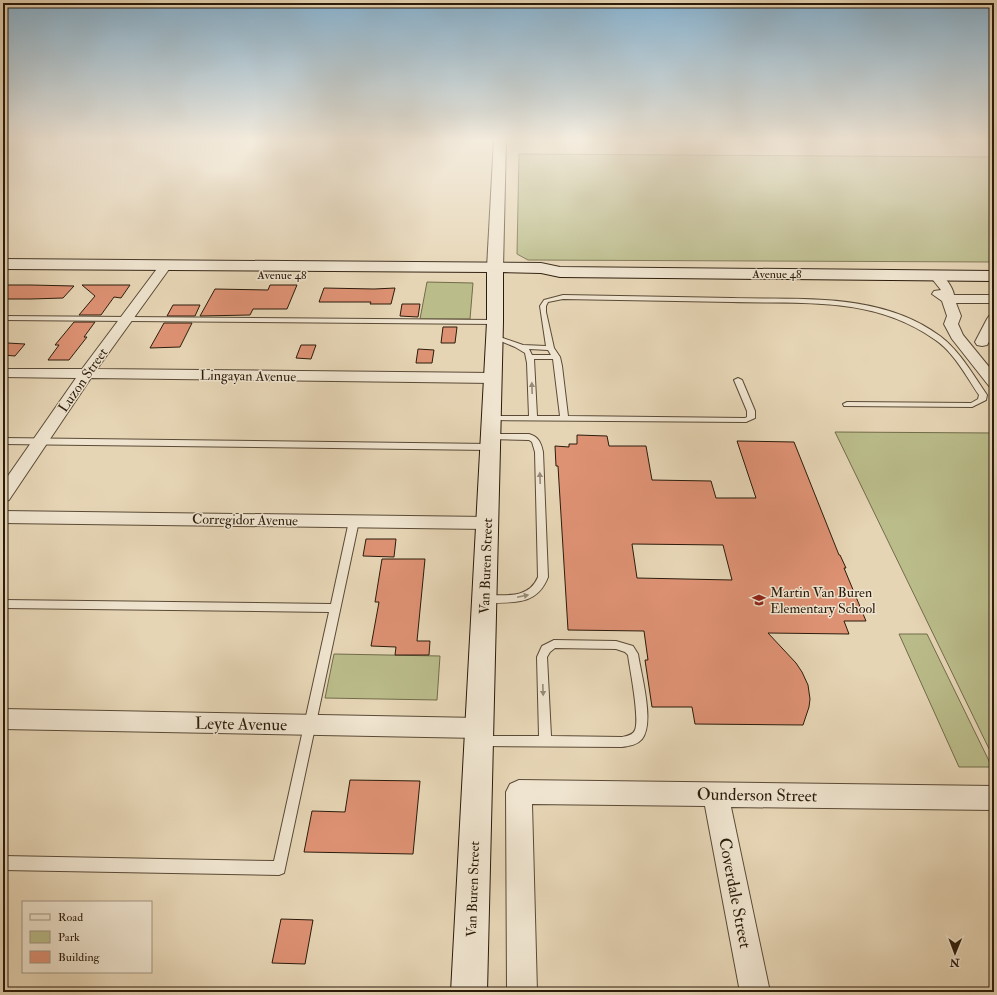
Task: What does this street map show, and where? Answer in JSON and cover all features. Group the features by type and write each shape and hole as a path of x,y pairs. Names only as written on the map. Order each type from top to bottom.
{"main road":[{"name":"Van Buren Street","path":"469,992 495,330 495,272 498,185"},
{"name":"Avenue 48","path":"3,264 163,270"},
{"name":"Avenue 48","path":"3,273 163,270 495,272 542,277 560,272 994,276"}],"street":[{"name":"Luzon Street","path":"3,496 86,374 163,270"},
{"path":"928,275 933,290 948,299 992,302"},
{"path":"948,299 954,316 951,324 958,336 994,383"},
{"path":"982,342 994,319"},
{"name":"Lingayan Avenue","path":"3,373 493,378"},
{"name":"Corregidor Avenue","path":"3,517 487,523"},
{"name":"Leyte Avenue","path":"3,719 310,725 479,734"},
{"name":"Ounderson Street","path":"522,992 519,792 994,798"},
{"name":"Coverdale Street","path":"716,795 755,992"}],"lane":[{"path":"564,418 561,382 556,358 550,348 543,312 543,306 546,301 563,297 742,300 850,304 882,310 921,328 938,339 960,362 982,395 982,400 978,403 967,405 847,404"},
{"path":"3,318 127,319 495,330 528,352 530,357 533,418"},
{"path":"522,347 550,348"},
{"path":"530,357 556,358"},
{"path":"491,434 533,418 746,420 751,418 751,411 738,380"},
{"path":"3,442 491,434 534,438 537,442 539,452 542,584 532,594 522,598 484,599"},
{"path":"3,863 279,868 354,521"},
{"path":"3,604 335,608"},
{"path":"479,734 545,742 631,741 637,736 641,729 641,718 633,654 629,649 616,645 554,644 548,646 542,657 545,742"}],"green space":[{"path":"518,185 994,185 994,262 528,260 517,254"},
{"path":"427,282 473,283 470,319 420,319"},
{"path":"835,432 994,433 994,759"},
{"path":"899,634 927,634 992,767 959,767"},
{"path":"334,654 440,656 437,700 325,698"}],"building":[{"path":"3,285 74,286 63,298 3,299"},
{"path":"82,285 130,285 121,298 114,297 101,315 79,315 95,296"},
{"path":"270,285 297,285 287,309 253,309 250,315 200,316 215,289 268,290"},
{"path":"324,288 395,288 391,304 370,304 371,302 319,302"},
{"path":"402,304 420,304 418,317 400,316"},
{"path":"173,305 200,305 195,316 167,316"},
{"path":"74,322 95,322 84,337 87,337 69,360 48,360 59,345 55,345"},
{"path":"164,323 192,323 180,347 150,348"},
{"path":"443,327 457,327 455,343 441,343"},
{"path":"7,343 25,344 15,356 3,355 3,348"},
{"path":"301,345 316,345 311,359 296,358"},
{"path":"418,349 434,350 432,363 416,363"},
{"path":"577,435 607,436 609,446 646,446 652,480 711,481 716,498 756,498 737,441 794,442 839,555 846,568 844,568 866,621 844,621 849,634 768,633 796,663 808,685 810,699 809,707 803,725 695,724 692,707 652,707 645,660 648,660 644,631 568,630 558,466 556,466 555,446 569,447 569,444 577,444","holes":["632,544 723,545 732,580 637,578"]},
{"path":"366,539 396,539 394,557 363,556"},
{"path":"382,559 425,559 417,641 430,641 429,655 395,655 396,647 371,646 379,602 375,602"},
{"path":"350,780 420,781 413,854 304,852 312,811 345,812"},
{"path":"281,919 313,920 305,964 272,963"}],"place":[{"name":"Martin Van Buren Elementary School","path":"759,600"}]}
